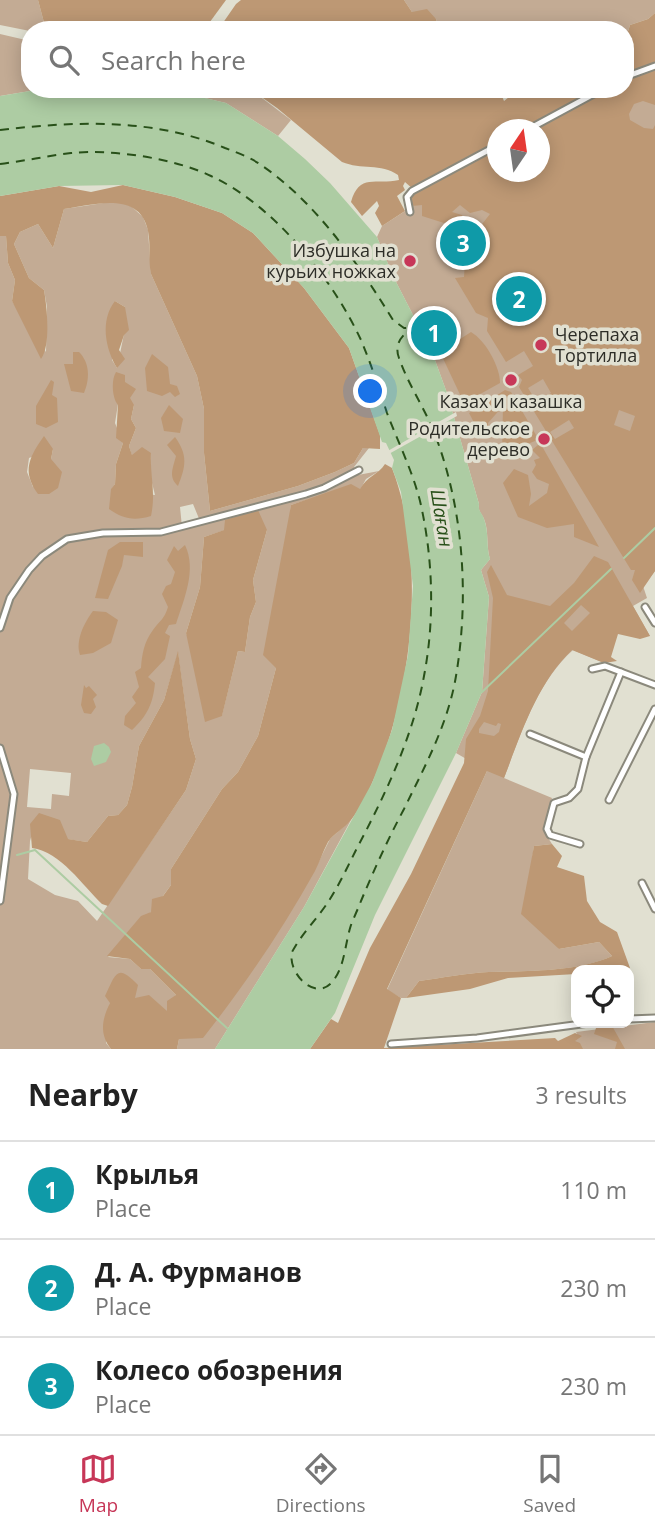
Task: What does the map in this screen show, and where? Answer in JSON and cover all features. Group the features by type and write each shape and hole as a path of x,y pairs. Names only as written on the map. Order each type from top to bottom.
{"street":[{"path":"634,74 655,66"},
{"path":"547,119 586,98"},
{"path":"410,212 407,197 412,191 487,151"},
{"path":"0,628 10,598 29,570 42,556 67,539 103,533 161,532 306,494 359,470"},
{"path":"645,607 655,623"},
{"path":"592,669 605,666 655,685"},
{"path":"579,844 556,838 547,830 554,803 569,798 578,789 586,757 621,672"},
{"path":"609,800 655,709"},
{"path":"530,734 586,757"},
{"path":"0,748 14,794 0,901"},
{"path":"642,883 655,909"},
{"path":"634,1019 655,1018"},
{"path":"391,1044 477,1038 571,1025"}],"shaded area":[{"path":"0,0 38,0 44,21 21,21 21,29 0,25"},
{"path":"38,0 226,0 211,21 44,21"},
{"path":"241,0 404,0 412,12 427,9 436,21 224,21"},
{"path":"404,0 655,0 655,13 648,19 634,24 634,21 436,21 412,12"},
{"path":"655,13 655,105 643,101 634,104 629,114 630,120 644,128 653,129 655,125 655,571 640,593 632,580 635,570 631,570 519,387 522,380 518,375 533,366 524,351 506,362 487,331 488,318 476,313 455,278 464,277 465,262 456,261 482,247 479,228 490,214 482,210 470,213 460,205 452,212 462,215 466,224 453,232 451,220 444,223 422,216 422,205 412,206 409,203 408,197 414,190 405,182 405,190 397,196 405,211 382,226 375,213 379,206 377,201 362,216 351,202 359,187 369,182 399,180 398,175 385,169 342,162 263,98 503,98 504,101 508,98 634,98 634,24 648,19","holes":["511,273 521,277 519,288 514,295 505,292 503,279","543,379 551,393 536,401 528,388","619,410 635,416 630,431 614,425","569,420 574,428 555,439 550,432"]},
{"path":"0,34 21,39 21,92 0,96"},
{"path":"655,73 655,571 643,586 647,598 633,606 650,636 616,628 604,663 573,650 549,677 540,693 504,778 552,798 543,830 552,844 534,846 531,868 559,949 599,942 612,956 584,965 571,965 568,968 480,973 419,981 406,998 401,998 387,990 487,771 456,753 482,692 489,597 481,570 490,559 486,523 479,510 447,393 432,352 393,276 377,237 382,226 416,204 487,176 487,182 550,182 550,162 616,98 634,98 634,84"},
{"path":"205,98 262,98 291,120 278,136 226,103"},
{"path":"123,185 175,197 222,213 253,233 304,288 349,348 380,435 380,449 363,448 354,463 335,472 298,486 210,511 204,453 204,409 197,376 151,274 149,237 143,218 136,210 126,205 101,203 64,209 53,248 38,224 20,232 14,244 29,278 44,290 47,335 41,359 12,301 15,280 8,263 6,236 0,236 0,196 59,186 91,192"},
{"path":"110,202 123,203 143,217 148,230 151,274 197,376 204,409 204,453 210,511 298,486 335,472 354,463 363,448 369,448 354,467 358,475 379,471 366,479 360,490 316,497 291,505 276,668 258,736 238,772 222,789 171,869 171,885 151,912 108,957 130,959 141,969 150,969 176,995 168,1012 110,1003 106,1043 111,1049 0,1049 0,236 6,236 8,263 15,280 12,301 46,352 47,307 44,290 29,278 14,244 20,232 38,224 53,248 64,209","holes":["115,301 125,307 124,334 117,368 112,360","118,404 134,405 131,419 136,428 129,446 132,456 151,453 150,475 155,495 111,490 115,484 116,464 123,443 115,423","53,449 51,459 33,487 27,472 29,458","193,504 200,521 182,527 180,507","225,530 267,530 253,580 256,602 250,617 245,652 238,651 222,715 186,633 200,587 204,537","178,653 190,739 196,759 186,790 97,921 78,901 55,895 28,879 30,841 32,834 87,842 108,816 118,815 127,805 139,746 164,700","30,769 71,773 69,796 52,794 51,809 27,807"]},
{"path":"115,301 125,307 129,330 124,335 119,350 125,359 117,368 106,334 107,317"},
{"path":"471,332 491,355 500,383 464,403 440,352"},
{"path":"73,352 79,352 83,356 87,366 88,377 84,393 71,391 64,364 73,364"},
{"path":"152,354 168,367 170,384 177,386 180,394 175,397 170,392 162,396 147,391 145,368"},
{"path":"116,372 125,375 125,382 136,389 130,398 134,405 131,419 136,428 129,446 132,455 142,447 151,453 152,507 151,516 145,518 129,518 109,509 116,464 123,443 116,438 118,405 113,394 113,384"},
{"path":"51,380 54,382 52,395 57,398 58,422 46,428 36,424 36,406"},
{"path":"505,390 511,392 536,435 535,441 502,454 503,406 488,423 489,432 481,436 469,413"},
{"path":"169,405 183,419 180,433 164,431 161,418"},
{"path":"44,436 53,449 51,459 62,472 58,488 49,494 38,494 30,478 29,464"},
{"path":"175,437 182,449 184,461 178,486 172,476 176,456 167,445"},
{"path":"538,445 543,448 599,547 574,537 574,524 547,528 518,517 503,483 514,469 528,475 531,494 529,506 547,493 549,484 537,479 532,472 536,465 534,460 540,458 532,450"},
{"path":"385,464 392,468 403,504 412,584 406,669 386,748 370,788 351,820 328,842 303,893 276,936 203,1038 179,1039 177,1049 111,1049 103,1032 110,1003 105,996 118,974 126,974 138,985 135,998 149,995 167,1011 167,1001 176,995 150,969 141,969 130,959 107,956 141,916 151,912 152,899 163,896 171,885 171,869 222,789 238,772 258,736 276,668 263,655 291,505 351,484 360,489"},
{"path":"258,510 267,530 253,580 256,602 250,617 245,652 238,651 222,716 205,722 186,633 200,587 204,537 224,530 225,520"},
{"path":"120,542 143,542 143,557 124,555 108,599 95,598 108,550"},
{"path":"185,545 190,564 186,595 176,624 169,625 165,633 170,636 165,659 148,677 155,683 151,703 142,720 132,730 124,725 125,716 136,703 132,697 139,687 135,672 141,668 147,639 168,607 162,594 166,586 171,584 175,572 167,560 174,546 178,551"},
{"path":"594,556 608,562 650,636 640,639 618,634 611,657 617,661 604,663 572,650 540,693 504,778 487,771 387,989 401,998 384,1048 555,1038 558,1041 575,1033 582,1036 575,1041 580,1043 583,1049 310,1049 331,1019 338,1023 370,948 411,874 464,763 466,739 480,716 488,691 493,598 487,572 491,565 507,595 550,606 574,583","holes":["581,605 590,613 572,631 564,623","484,722 496,726 501,724 499,732 494,736 479,733"]},
{"path":"93,611 106,612 118,620 111,643 93,653 80,655 81,632"},
{"path":"178,651 190,739 196,759 186,790 108,906 102,904 62,862 32,848 30,824 39,813 60,820 68,839 87,842 108,816 118,815 127,805 139,746 164,700"},
{"path":"84,685 86,688 89,686 97,695 93,699 96,707 91,714 84,713 81,705"},
{"path":"351,820 304,907 215,1049 177,1049 179,1039 314,871 330,839"},
{"path":"552,844 562,856 557,867 584,876 587,901 600,922 617,932 629,965 583,965 612,956 599,942 559,949 521,914 534,846"},
{"path":"571,967 571,974 508,978 470,989 406,998 419,981 480,973"},
{"path":"655,1022 655,1049 556,1049 579,1037 576,1032 634,1028 634,1025"},
{"path":"596,1028 613,1028 625,1049 615,1049 617,1042 594,1034"}],"water":[{"name":"Шаған","path":"21,92 21,98 205,98 226,103 278,136 330,183 377,237 393,276 432,352 447,393 479,509 486,524 490,559 481,570 489,597 482,692 456,753 375,915 335,1013 310,1049 215,1049 304,907 372,783 392,730 408,655 413,586 401,492 392,468 394,460 386,443 382,442 349,348 304,288 253,233 222,213 175,197 123,185 59,186 0,196 0,96"},
{"path":"104,743 111,752 106,762 94,766 91,759 94,746"}],"pier":[{"path":"456,412 457,416 387,455 386,452"}],"waterway":[{"path":"624,558 655,528"},
{"path":"482,692 611,569"},
{"path":"17,855 35,850 229,1030"}],"ferry route":[{"path":"0,130 86,124 143,127 198,138 250,158 284,182 302,199 336,237 393,320 404,328 412,328"},
{"path":"0,164 71,153 105,152 179,164 211,176 257,205 299,246 349,316 368,358 420,501 430,566 430,632 419,699 397,765 337,887 292,952 298,976 304,983 319,989 326,987 337,975 352,922 435,744 456,676 462,617 462,557 446,468 437,440 403,369 397,349 405,334 413,328"}],"place":[{"name":"Колесо обозрения","path":"463,243"},
{"name":"Избушка на курьих ножках","path":"410,261"},
{"name":"Д. А. Фурманов","path":"519,299"},
{"name":"Крылья","path":"434,333"},
{"name":"Черепаха Тортилла","path":"541,345"},
{"name":"Казах и казашка","path":"511,380"},
{"name":"Родительское дерево","path":"544,439"}]}
